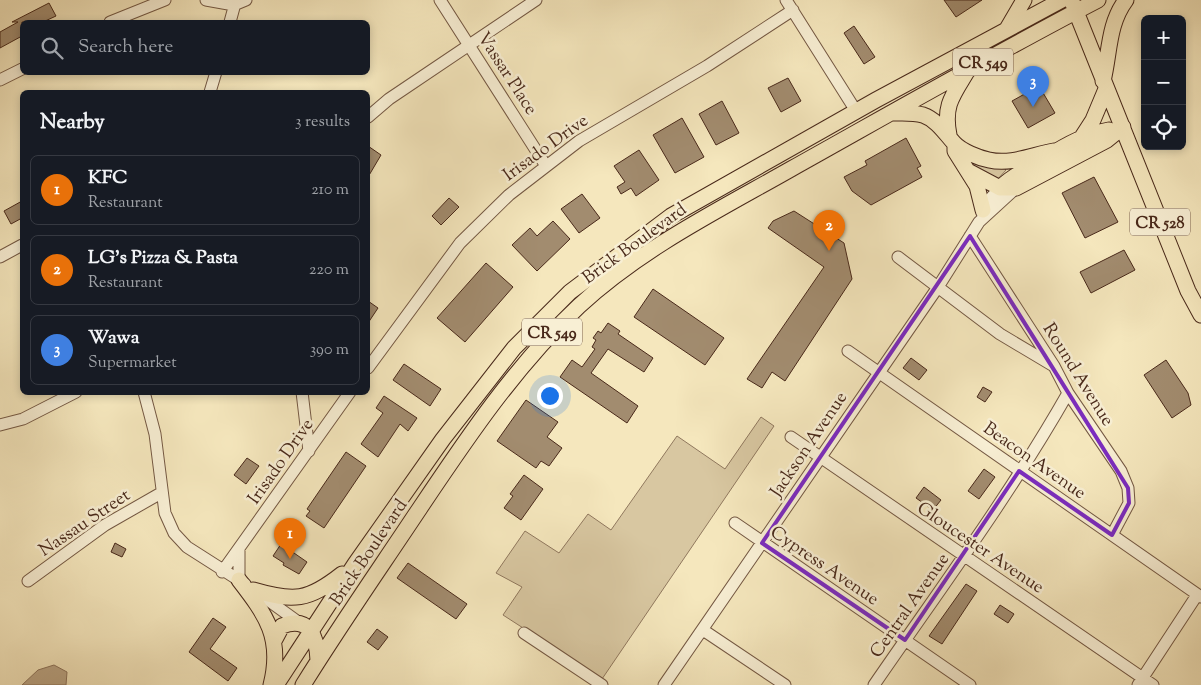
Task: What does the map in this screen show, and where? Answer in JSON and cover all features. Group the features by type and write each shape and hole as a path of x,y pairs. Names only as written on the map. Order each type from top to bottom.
{"main road":[{"path":"1007,30 1024,0"},
{"name":"Brick Boulevard","path":"276,685 306,627 355,564 485,384 514,348 570,292 671,216 856,111 1062,0"},
{"name":"Brick Boulevard","path":"302,685 466,441 527,360 579,306 619,272 699,219 968,70 1074,6 1098,0"},
{"path":"1082,137 1094,120 1105,85 1110,53 1110,35 1116,17 1126,0"},
{"name":"CR 528","path":"1074,6 1188,291 1201,315"},
{"path":"968,70 947,107 946,120 955,151 980,193 981,216"},
{"path":"889,113 921,114 952,140 990,160 1006,161 1030,158 1054,151"},
{"name":"Jackson Avenue","path":"1000,188 1017,173 1082,137 1123,127"},
{"name":"Jackson Avenue","path":"1016,188 1107,140 1123,127"},
{"path":"968,171 1000,188 1016,188"},
{"path":"253,590 278,597 305,596 322,590 355,564"},
{"path":"239,580 261,609 270,627 274,642 274,672 271,685"},
{"path":"274,642 282,626 293,623 306,627 317,645 318,660"}],"street":[{"path":"115,20 165,0"},
{"path":"206,0 235,3 246,0"},
{"name":"Vassar Place","path":"440,0 546,166"},
{"path":"370,115 389,99 536,0"},
{"path":"786,0 856,111"},
{"path":"231,20 235,3"},
{"name":"Irisado Drive","path":"370,365 460,243 510,195 579,141 707,66 793,10"},
{"path":"0,80 20,70"},
{"path":"211,90 215,75"},
{"name":"Jackson Avenue","path":"664,685 938,287 1000,188"},
{"name":"Jackson Avenue","path":"981,216 1016,188"},
{"name":"Round Avenue","path":"970,236 1054,366 1068,393 1121,471 1128,488 1129,503 1112,535"},
{"path":"0,257 20,246"},
{"path":"898,257 1000,334 1054,366"},
{"name":"Beacon Avenue","path":"848,351 1199,596"},
{"name":"Central Avenue","path":"874,685 964,557 1047,430 1068,393"},
{"path":"0,425 24,419 70,395"},
{"path":"145,395 155,434 165,513 174,533 187,547 222,572 239,580 306,627"},
{"path":"302,395 308,451"},
{"name":"Irisado Drive","path":"222,572 348,395"},
{"name":"Gloucester Avenue","path":"791,437 1140,682 1153,685"},
{"name":"Nassau Street","path":"28,581 105,525 161,493"},
{"name":"Cypress Avenue","path":"735,523 970,685"},
{"path":"239,549 239,580"},
{"path":"1140,682 1199,596"},
{"path":"703,630 785,685"},
{"path":"524,633 602,685"}],"highlighted area":[{"path":"970,236 1128,488 1129,503 1112,535 1019,471 905,640 762,543"}],"shaded area":[{"path":"973,160 1006,170 997,180 974,167 971,162"},
{"path":"761,417 774,426 602,679 503,615 522,587 496,573 525,531 559,553 588,514 611,530 677,436 725,469"},
{"path":"54,665 67,672 66,685 22,685 38,670"}],"building":[{"path":"944,0 982,0 956,17"},
{"path":"49,3 56,16 47,20 20,20 20,37 0,48 0,32 18,22 12,22"},
{"path":"854,26 875,57 864,64 844,33"},
{"path":"788,78 801,101 781,112 768,88"},
{"path":"1039,86 1055,113 1028,128 1012,101"},
{"path":"722,101 739,133 716,145 699,114"},
{"path":"682,118 704,157 675,173 653,135"},
{"path":"906,138 921,166 917,168 922,177 871,205 852,191 844,177 867,165 865,161"},
{"path":"370,147 381,155 370,174"},
{"path":"639,150 659,180 636,196 631,188 621,194 617,187 625,182 614,166"},
{"path":"1094,177 1118,222 1085,238 1062,193"},
{"path":"582,194 600,218 579,233 561,209"},
{"path":"449,198 459,207 441,225 432,216"},
{"path":"20,202 20,219 11,224 4,211"},
{"path":"794,211 844,243 852,279 785,381 772,372 762,388 747,379 824,267 768,228 773,221"},
{"path":"553,221 570,239 537,271 512,245 530,228 537,236"},
{"path":"1124,250 1135,270 1091,293 1080,272"},
{"path":"486,263 513,287 465,342 437,318"},
{"path":"653,289 724,338 705,365 634,317"},
{"path":"370,302 378,308 370,320"},
{"path":"608,323 620,331 618,334 653,358 644,372 608,349 591,373 638,406 627,423 560,377 572,360 582,367 595,349 592,347 596,340 593,338 598,331 601,333"},
{"path":"911,358 927,370 919,380 903,368"},
{"path":"1166,360 1188,393 1191,405 1172,418 1144,375"},
{"path":"404,364 441,389 430,406 393,380"},
{"path":"983,387 992,392 985,402 977,397"},
{"path":"384,396 417,418 408,431 400,424 378,457 361,444 383,413 376,408"},
{"path":"526,400 558,422 547,437 562,448 549,466 541,461 536,468 497,441"},
{"path":"346,452 366,466 324,528 306,516 310,511 307,509"},
{"path":"247,458 259,466 246,484 234,475"},
{"path":"984,469 995,477 979,499 968,491"},
{"path":"524,475 543,489 521,520 504,508 513,496 510,494"},
{"path":"924,487 941,500 933,510 916,498"},
{"path":"115,543 126,549 122,557 111,552"},
{"path":"281,544 307,562 299,574 283,565 284,563 273,556"},
{"path":"408,563 467,604 456,619 397,578"},
{"path":"966,584 977,591 942,644 929,636"},
{"path":"1000,605 1014,614 1008,623 994,614"},
{"path":"213,618 226,627 210,649 237,668 228,681 189,652"},
{"path":"377,629 388,637 378,650 367,642"}],"place":[{"name":"Wawa","path":"1033,107"},
{"name":"LG’s Pizza & Pasta","path":"829,251"},
{"name":"KFC","path":"290,559"}]}
